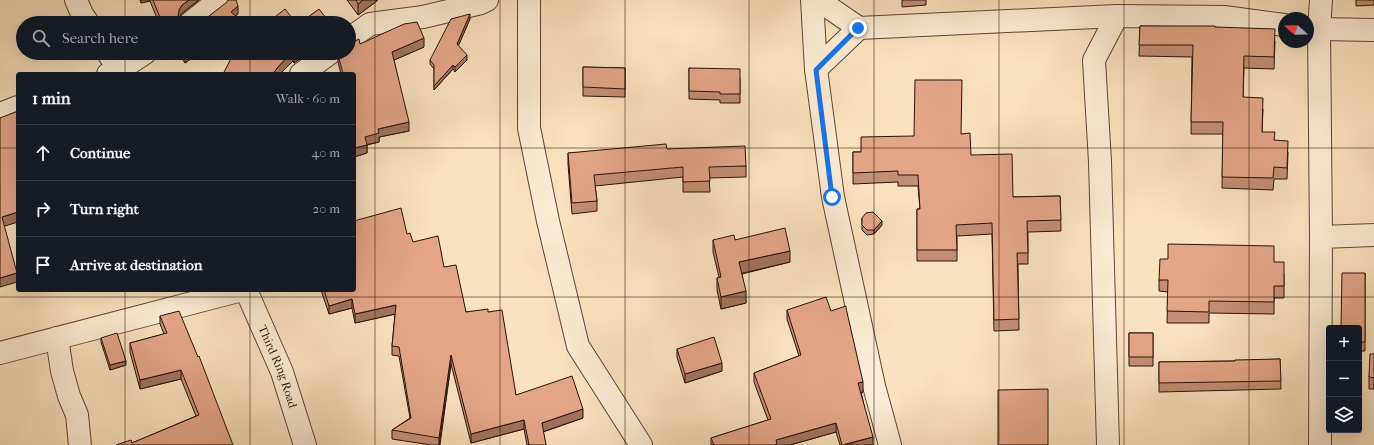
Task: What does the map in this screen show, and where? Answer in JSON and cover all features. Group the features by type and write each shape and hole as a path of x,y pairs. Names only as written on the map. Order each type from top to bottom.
{"street":[{"path":"76,0 83,16"},
{"path":"199,16 219,0"},
{"path":"356,34 370,24 423,17 481,3 487,0"},
{"path":"528,0 529,128 548,221 578,346 641,445"},
{"path":"812,0 816,70 832,197 874,386 890,445"},
{"path":"818,0 858,28 1117,16 1224,17 1278,24"},
{"path":"1320,445 1321,237 1314,29 1322,0"},
{"path":"1108,445 1100,170 1094,60 1117,16"},
{"path":"816,70 858,28"},
{"path":"1314,29 1374,30"},
{"path":"115,68 131,60"},
{"path":"304,72 320,60"},
{"path":"0,114 16,108"},
{"path":"1321,237 1374,235"},
{"path":"0,353 234,292"},
{"name":"Third Ring Road","path":"247,292 282,372 306,445"},
{"path":"57,338 62,372 69,396 77,415 80,445"}],"building":[{"path":"153,0 189,0 182,5 178,16 159,15"},
{"path":"228,0 236,0 238,6 231,12 236,16 209,16"},
{"path":"356,0 363,0 358,4"},
{"path":"285,9 290,16 276,16"},
{"path":"319,9 324,16 310,16"},
{"path":"470,14 457,44 467,55 455,67 453,65 434,86 434,65 430,60 451,19"},
{"path":"417,22 424,38 392,52 409,122 378,129 379,133 365,137 367,145 356,148 356,72 342,72 340,60 356,60 356,40 359,39 360,44 404,24"},
{"path":"1140,26 1215,26 1275,29 1274,57 1244,56 1243,97 1263,98 1262,132 1275,132 1274,140 1288,141 1287,168 1274,167 1273,178 1222,177 1223,122 1191,122 1193,45 1139,45"},
{"path":"230,60 284,60 274,72 224,72"},
{"path":"583,67 625,68 625,89 583,87"},
{"path":"689,68 740,69 740,94 689,91"},
{"path":"915,80 962,80 961,134 970,133 971,155 1012,154 1013,197 1060,196 1061,220 1027,221 1028,253 1017,253 1019,319 994,320 992,223 956,225 957,250 917,250 917,209 920,209 918,175 898,175 898,171 853,173 853,152 861,152 861,137 914,136"},
{"path":"16,112 16,213 2,217 16,273 0,278 0,118"},
{"path":"666,144 667,149 745,146 746,166 709,167 710,181 683,182 683,167 594,175 597,201 572,203 568,153"},
{"path":"401,208 407,234 410,233 413,242 438,236 444,267 456,265 466,312 488,309 488,312 502,310 516,395 572,376 583,409 542,423 546,445 529,445 524,420 471,434 451,355 439,438 392,430 411,418 399,347 392,346 396,305 355,314 352,299 329,306 325,292 356,292 356,220"},
{"path":"873,212 882,221 874,230 867,230 862,225 862,218 866,213"},
{"path":"785,228 790,251 739,262 746,291 721,297 717,278 721,277 713,240 734,235 735,240"},
{"path":"1168,244 1274,246 1274,262 1284,262 1284,286 1274,286 1274,302 1209,301 1209,312 1167,311 1168,280 1159,280 1160,259 1168,259"},
{"path":"1342,273 1365,273 1365,342 1362,342 1362,325 1341,325"},
{"path":"826,297 831,311 846,306 863,382 858,383 873,437 842,445 836,423 776,440 777,444 774,445 714,445 711,438 771,419 754,373 801,355 787,310"},
{"path":"179,311 198,357 199,356 233,445 116,445 131,440 132,443 199,415 181,370 140,380 130,343 167,333 160,316"},
{"path":"117,333 126,361 110,365 101,338"},
{"path":"1129,333 1153,333 1153,357 1129,357"},
{"path":"714,337 722,363 685,374 677,349"},
{"path":"1370,354 1374,354 1374,378 1369,377"},
{"path":"1280,359 1281,381 1159,383 1159,362"},
{"path":"1048,389 1048,445 998,445 998,390"}],"route":[{"path":"832,197 816,70 858,28"}]}
